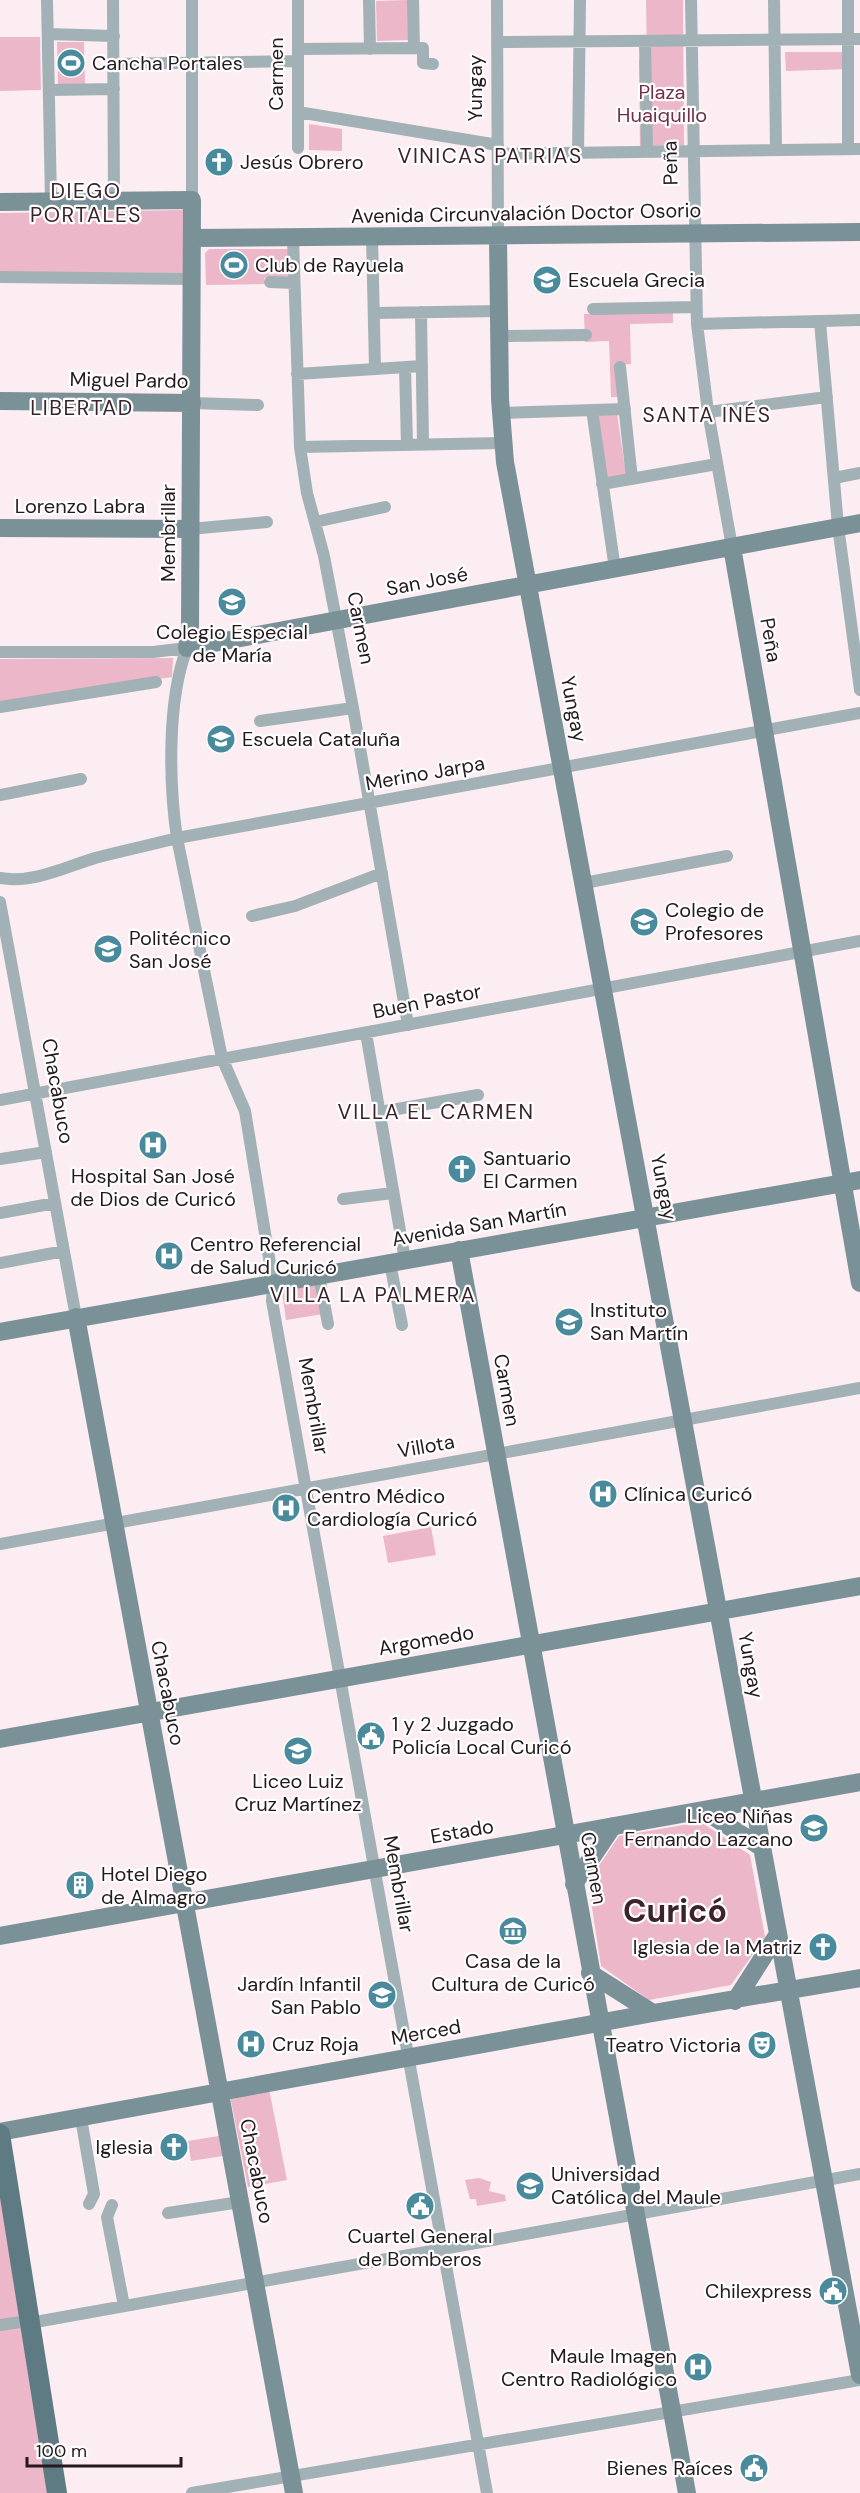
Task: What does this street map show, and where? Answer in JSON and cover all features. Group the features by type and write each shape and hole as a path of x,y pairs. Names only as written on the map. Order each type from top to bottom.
{"main road":[{"path":"0,2133 57,2493"}],"street":[{"path":"47,0 51,201"},
{"path":"113,0 114,201"},
{"name":"Membrillar","path":"192,0 190,631 187,648 177,675 171,760 172,803 177,838 222,1058 245,1111 273,1282 271,1295 487,2493"},
{"name":"Carmen","path":"298,0 298,148"},
{"path":"369,0 370,49"},
{"path":"413,0 414,48"},
{"name":"Yungay","path":"497,0 502,443 860,2375"},
{"path":"578,153 580,0"},
{"name":"Peña","path":"691,0 696,307 708,412 802,951 851,1182 860,1283"},
{"path":"774,0 776,150"},
{"path":"298,112 498,150 578,153 854,149 854,39 848,0"},
{"path":"48,34 114,36"},
{"path":"497,42 854,39"},
{"path":"645,41 647,152"},
{"path":"114,64 192,63 370,49 414,48 423,48 423,63 433,63"},
{"path":"49,90 114,89"},
{"path":"0,202 192,200"},
{"name":"Avenida Circunvalación Doctor Osorio","path":"192,238 860,232"},
{"name":"Carmen","path":"293,237 300,447 305,485 337,621 408,1025"},
{"path":"372,237 375,368"},
{"path":"0,277 192,279"},
{"path":"270,282 294,283"},
{"path":"593,309 696,307"},
{"path":"374,313 499,311"},
{"path":"421,312 423,444"},
{"path":"697,324 860,320"},
{"path":"820,322 838,526 860,690"},
{"path":"499,336 586,335"},
{"path":"297,374 422,366"},
{"path":"405,367 407,445"},
{"path":"620,367 632,479"},
{"path":"708,412 827,396"},
{"name":"Miguel Pardo","path":"0,401 258,405"},
{"path":"500,413 625,409"},
{"path":"591,410 615,568"},
{"path":"300,447 502,443"},
{"path":"603,484 717,464"},
{"path":"834,478 860,473"},
{"path":"315,522 386,507"},
{"name":"Lorenzo Labra","path":"0,528 190,529 267,522"},
{"name":"San José","path":"0,652 153,651 187,648 860,523"},
{"path":"0,707 156,682"},
{"path":"260,721 353,708"},
{"name":"Merino Jarpa","path":"0,878 20,879 48,873 177,838 860,713"},
{"path":"0,795 81,779"},
{"path":"584,883 727,856"},
{"path":"252,916 295,906 382,873"},
{"name":"Chacabuco","path":"0,902 293,2485"},
{"name":"Buen Pastor","path":"0,1100 860,941"},
{"path":"366,1032 393,1193 402,1325"},
{"path":"380,1112 478,1095"},
{"path":"0,1160 46,1152"},
{"name":"Avenida San Martín","path":"0,1332 273,1282 851,1182"},
{"path":"343,1199 393,1193"},
{"path":"0,1213 55,1203"},
{"name":"Carmen","path":"459,1250 687,2493"},
{"path":"0,1263 64,1251"},
{"path":"319,1275 328,1324"},
{"name":"Villota","path":"0,1544 860,1388"},
{"name":"Argomedo","path":"0,1739 860,1586"},
{"name":"Estado","path":"0,1936 860,1782"},
{"path":"703,1810 761,1847"},
{"path":"574,1884 613,1826"},
{"path":"735,2001 778,1934"},
{"path":"590,1973 653,2013"},
{"name":"Merced","path":"0,2133 653,2013 735,2001 860,1978"},
{"path":"81,2118 94,2194 89,2204"},
{"path":"0,2325 30,2323 860,2175"},
{"path":"168,2213 240,2202"},
{"path":"112,2205 107,2217 124,2306"},
{"path":"192,2493 293,2485 478,2443 860,2380"}],"green space":[{"path":"408,0 409,40 377,41 376,1"},
{"name":"Plaza Huaiquillo","path":"646,0 683,0 684,147 640,150 639,60 647,58"},
{"path":"0,37 40,37 41,90 0,91"},
{"name":"Cancha Portales","path":"57,42 84,42 85,84 58,84"},
{"path":"785,52 851,52 851,69 786,71"},
{"path":"309,124 342,129 342,151 309,150"},
{"path":"185,210 186,273 0,272 0,213"},
{"name":"Club de Rayuela","path":"209,249 290,249 290,277 264,278 264,284 206,285 205,253"},
{"path":"673,311 673,323 630,324 631,364 618,365 619,397 611,397 609,341 585,342 584,314"},
{"path":"617,413 626,476 606,478 597,415"},
{"path":"173,658 172,677 0,703 0,659"},
{"path":"318,1282 323,1314 286,1320 282,1291"},
{"path":"431,1527 436,1555 388,1563 383,1536"},
{"path":"701,1822 750,1855 765,1937 731,1985 649,2000 601,1966 588,1882 619,1836"},
{"path":"269,2089 287,2180 248,2187 230,2096"},
{"path":"231,2134 235,2154 191,2161 188,2141"},
{"path":"479,2178 491,2182 489,2191 505,2195 506,2201 477,2206 476,2199 470,2199 465,2180"},
{"path":"0,2180 51,2493 0,2493"}],"place":[{"name":"Cancha Portales","path":"71,63"},
{"name":"Jesús Obrero","path":"219,162"},
{"name":"Club de Rayuela","path":"234,265"},
{"name":"Escuela Grecia","path":"547,280"},
{"name":"Colegio Especial de María","path":"232,602"},
{"name":"Escuela Cataluña","path":"221,739"},
{"name":"Colegio de Profesores","path":"644,922"},
{"name":"Politécnico San José","path":"108,949"},
{"name":"Hospital San José de Dios de Curicó","path":"153,1145"},
{"name":"Santuario El Carmen","path":"462,1169"},
{"name":"Centro Referencial de Salud Curicó","path":"169,1256"},
{"name":"Instituto San Martín","path":"569,1322"},
{"name":"Clínica Curicó","path":"603,1494"},
{"name":"Centro Médico Cardiología Curicó","path":"286,1508"},
{"name":"1 y 2 Juzgado Policía Local Curicó","path":"371,1736"},
{"name":"Liceo Luiz Cruz Martínez","path":"298,1751"},
{"name":"Liceo Niñas Fernando Lazcano","path":"814,1828"},
{"name":"Hotel Diego de Almagro","path":"80,1885"},
{"name":"Casa de la Cultura de Curicó","path":"513,1931"},
{"name":"Iglesia de la Matriz","path":"823,1947"},
{"name":"Jardín Infantil San Pablo","path":"382,1995"},
{"name":"Cruz Roja","path":"251,2044"},
{"name":"Teatro Victoria","path":"762,2045"},
{"name":"Iglesia","path":"174,2147"},
{"name":"Universidad Católica del Maule","path":"530,2186"},
{"name":"Cuartel General de Bomberos","path":"420,2206"},
{"name":"Chilexpress","path":"833,2291"},
{"name":"Maule Imagen Centro Radiológico","path":"698,2367"},
{"name":"Bienes Raíces","path":"754,2468"}],"district":[{"name":"VINICAS PATRIAS","path":"490,156"},
{"name":"DIEGO PORTALES","path":"86,203"},
{"name":"LIBERTAD","path":"82,408"},
{"name":"SANTA INÉS","path":"707,415"},
{"name":"VILLA EL CARMEN","path":"436,1112"},
{"name":"VILLA LA PALMERA","path":"373,1295"},
{"name":"Curicó","path":"675,1911"}]}
